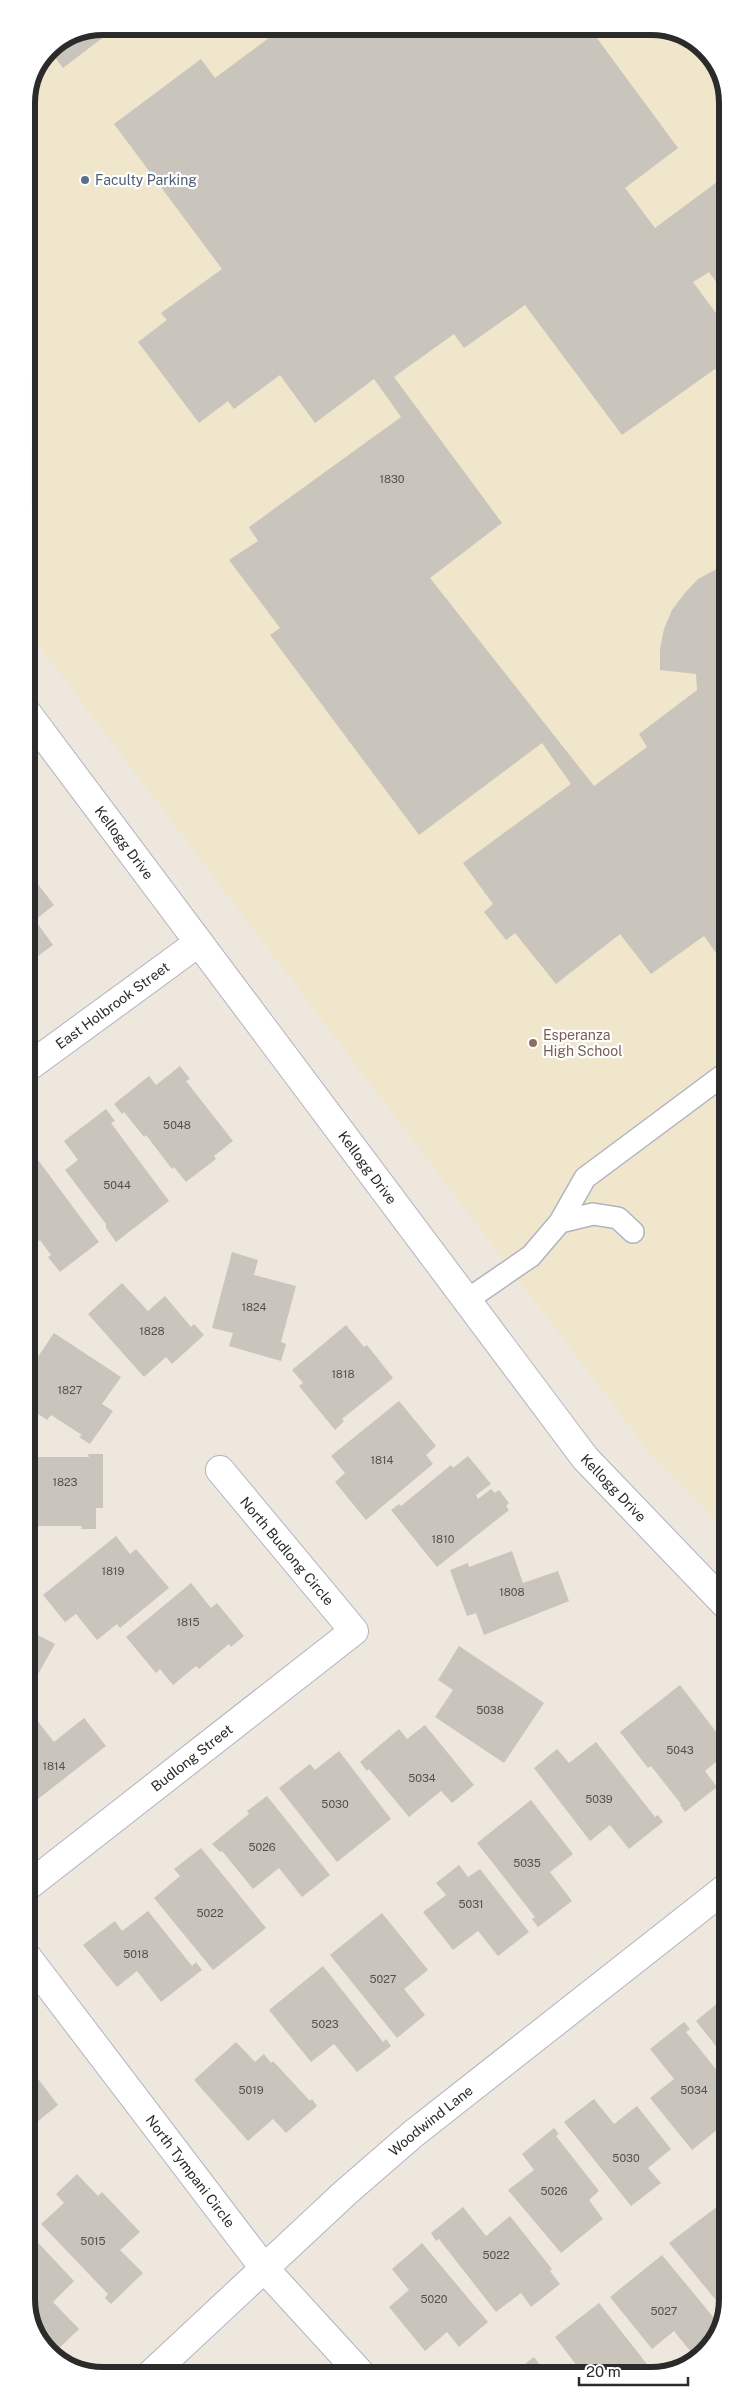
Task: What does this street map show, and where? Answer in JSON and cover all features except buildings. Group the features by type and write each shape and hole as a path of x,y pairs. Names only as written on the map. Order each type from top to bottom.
{"street":[{"name":"Kellogg Drive","path":"35,724 585,1458 719,1590"},
{"name":"East Holbrook Street","path":"35,1062 198,943"},
{"name":"North Budlong Circle","path":"220,1470 354,1631"},
{"name":"Budlong Street","path":"35,1881 354,1631"},
{"name":"Woodwind Lane","path":"159,2367 264,2268 413,2134 719,1893"},
{"name":"North Tympani Circle","path":"35,1967 264,2268 355,2367"}],"lane":[{"path":"467,1300 531,1256 560,1222 585,1178 719,1078"},
{"path":"560,1222 593,1214 618,1218 633,1232"}],"shaded area":[{"name":"Esperanza High School","path":"103,35 655,35 664,36 685,44 702,58 712,73 717,86 719,103 719,1523 652,1456 35,641 35,103 40,77 47,65 55,55 77,40"}],"place":[{"name":"Faculty Parking","path":"85,180"},
{"name":"Esperanza High School","path":"533,1043"}]}
